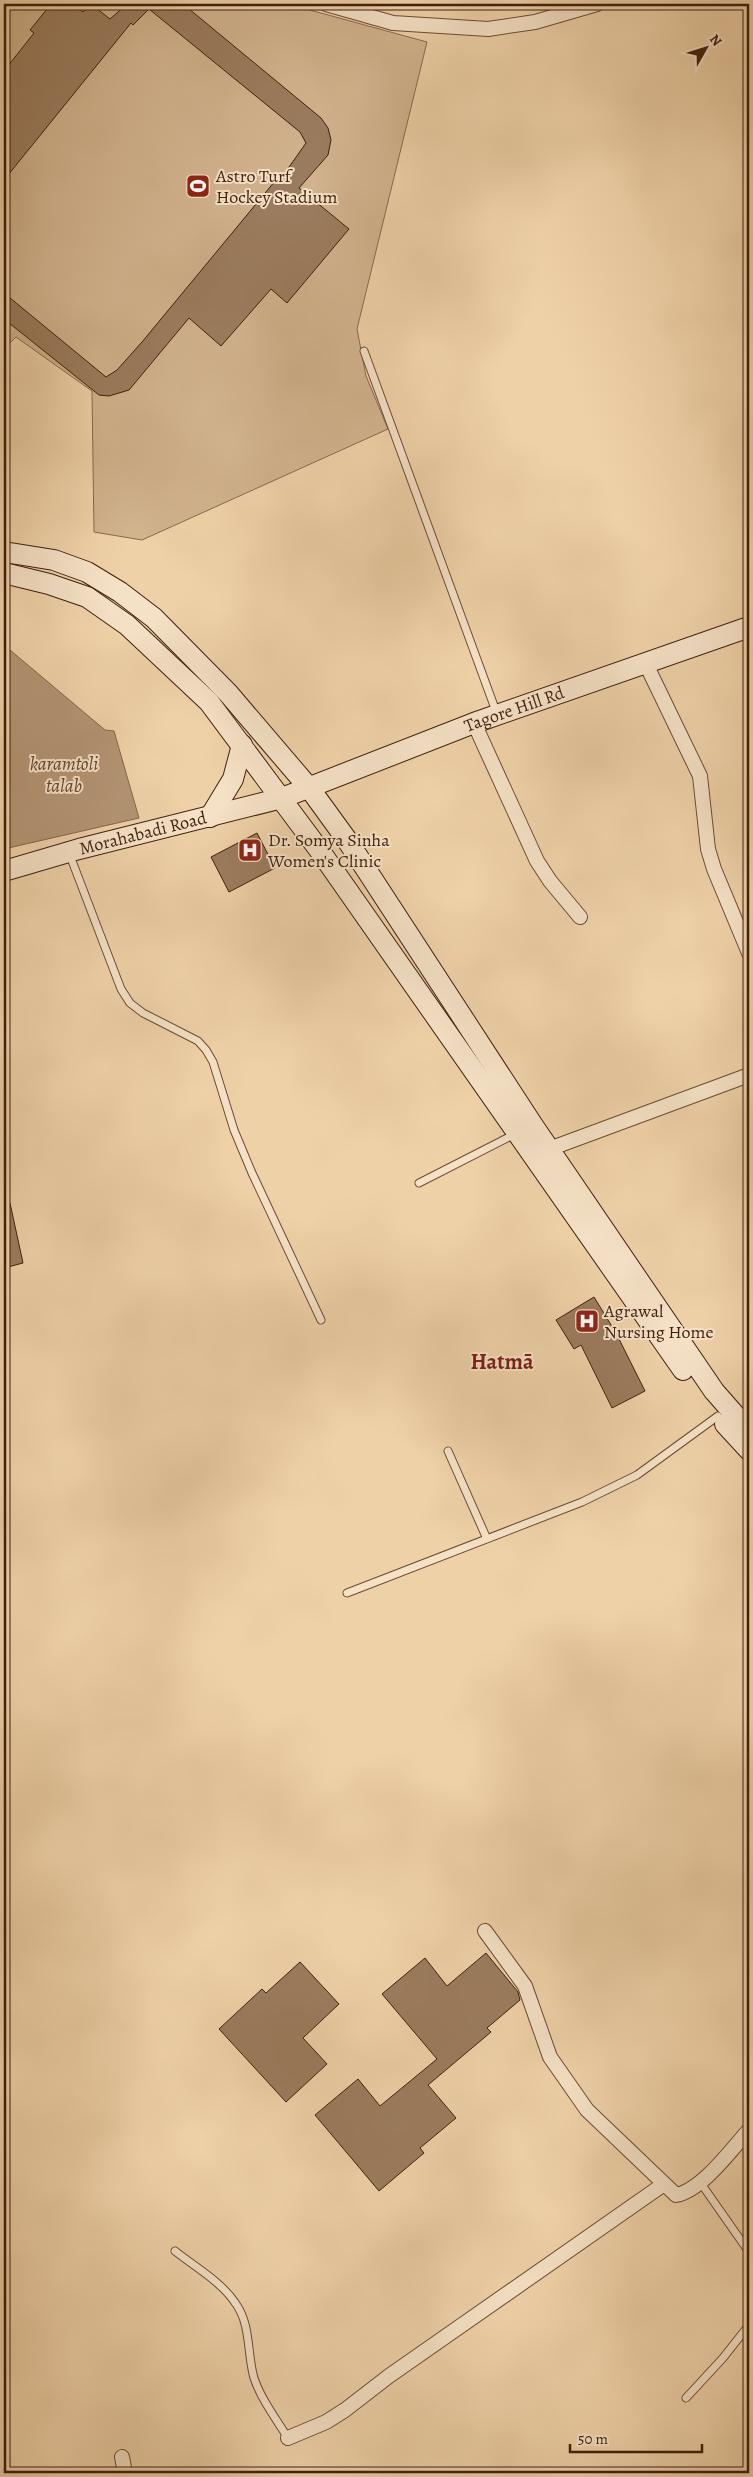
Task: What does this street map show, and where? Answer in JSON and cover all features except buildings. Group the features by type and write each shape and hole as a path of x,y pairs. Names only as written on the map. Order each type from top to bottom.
{"main road":[{"path":"4,552 54,560 87,572 127,597 154,618 228,693 310,789 348,840 549,1149 714,1391 749,1431"},
{"path":"4,573 49,584 87,597 127,625 209,702 282,798 703,1400 749,1450"},
{"name":"Tagore Hill Rd","path":"282,798 310,789 474,723 749,627"},
{"path":"210,817 233,778 242,744"},
{"name":"Morahabadi Road","path":"4,871 69,852 282,798"}],"street":[{"path":"326,4 392,23 488,29 535,22 597,4"},
{"path":"645,662 700,776 708,848 714,869 749,953"},
{"path":"474,723 537,861 550,881 580,917"},
{"path":"549,1149 749,1075"},
{"path":"485,1931 525,1986 550,2058 587,2110 676,2195 687,2193 700,2182 749,2130"},
{"path":"288,2438 326,2422 345,2410 389,2376 664,2184"},
{"path":"122,2457 124,2473"}],"lane":[{"path":"364,350 498,716"},
{"path":"69,852 121,989 130,1003 142,1014 198,1041 213,1062 234,1130 252,1173 321,1320"},
{"path":"419,1183 517,1133"},
{"path":"347,1593 612,1488 637,1475 718,1416"},
{"path":"448,1451 487,1539"},
{"path":"700,2182 749,2252"},
{"path":"175,2251 220,2286 240,2309 245,2323 254,2377 263,2397 288,2438"},
{"path":"686,2398 724,2358 749,2324"}],"shaded area":[{"name":"Astro Turf Hockey Stadium","path":"4,4 288,4 427,42 357,329 366,376 388,429 142,540 94,532 92,391 16,337 4,349"}],"water":[{"name":"karamtoli talab","path":"4,649 10,650 105,730 114,731 139,818 4,849"}],"place":[{"name":"Astro Turf Hockey Stadium","path":"198,186"},
{"name":"Dr. Somya Sinha Women's Clinic","path":"250,850"},
{"name":"Agrawal Nursing Home","path":"587,1321"}],"district":[{"name":"Hatmā","path":"502,1361"}]}
